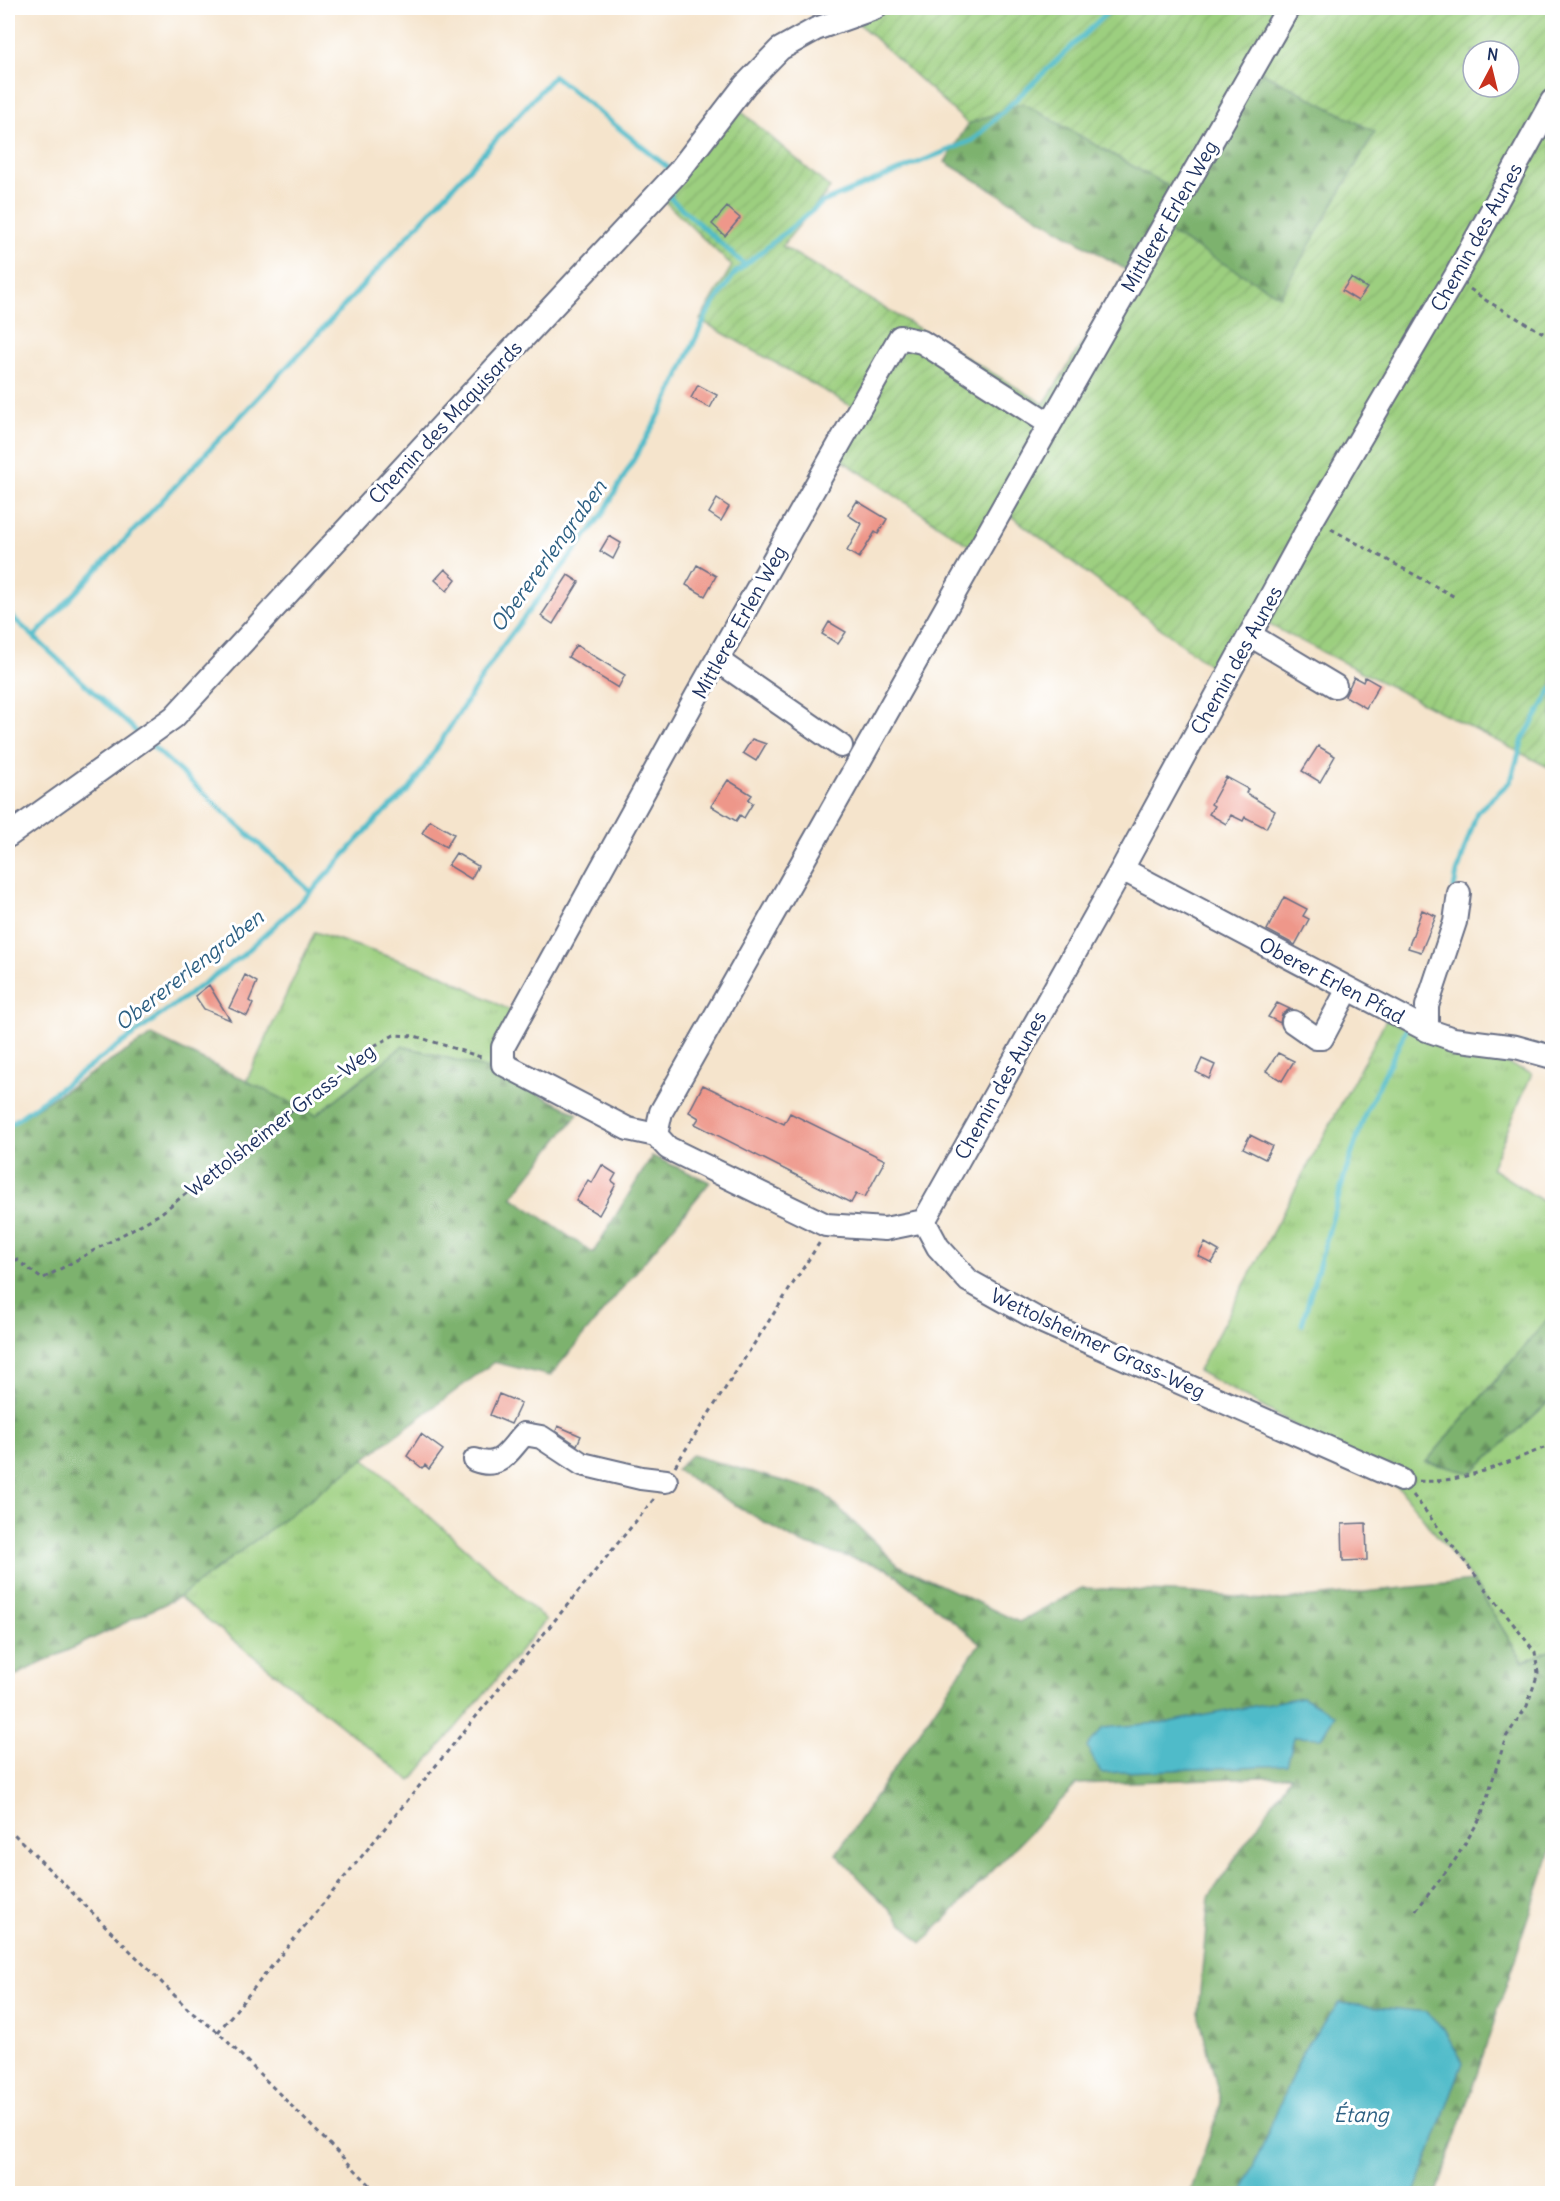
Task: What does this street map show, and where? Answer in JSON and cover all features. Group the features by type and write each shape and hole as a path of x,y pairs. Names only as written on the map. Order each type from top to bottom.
{"street":[{"name":"Chemin des Maquisards","path":"8,836 174,717 679,171 745,85 780,49 816,29 875,8"},
{"name":"Mittlerer Erlen Weg","path":"656,1135 661,1112 1288,8"},
{"name":"Chemin des Aunes","path":"924,1221 1122,869 1313,519 1455,277 1552,101"},
{"name":"Mittlerer Erlen Weg","path":"503,1064 503,1047 717,660 900,337 922,342 1050,424"},
{"path":"1250,636 1335,686"},
{"path":"717,660 840,746"},
{"name":"Oberer Erlen Pfad","path":"1122,869 1427,1030 1453,1039 1516,1047 1552,1057"},
{"path":"1427,1030 1427,1006 1455,922 1459,893"},
{"path":"1293,1022 1316,1038 1322,1038 1348,989"},
{"path":"503,1064 628,1129 656,1135 668,1148 826,1225 885,1229 924,1221"},
{"name":"Wettolsheimer Grass-Weg","path":"924,1221 938,1247 969,1281 1043,1322 1401,1480"},
{"path":"475,1460 488,1465 497,1463 524,1434 541,1437 582,1464 641,1478 666,1481"}],"path":[{"path":"1455,277 1487,301 1552,338"},
{"path":"1313,519 1455,597"},
{"name":"Wettolsheimer Grass-Weg","path":"8,1253 42,1279 160,1214 372,1047 394,1035 415,1036 503,1064"},
{"path":"218,2032 650,1504 820,1243 826,1225"},
{"path":"1401,1480 1437,1482 1479,1471 1552,1445"},
{"path":"1401,1480 1535,1652 1538,1673 1527,1706 1506,1737 1481,1818 1455,1860 1414,1913"},
{"path":"8,1828 191,2012 218,2032 379,2193"}],"green space":[{"path":"849,8 1552,8 1552,769 1252,616 1220,673 1010,515 982,554 827,450 853,407 700,320 732,266 661,198 728,100 830,188 782,246 1044,404 1156,225 1280,296 1375,132 1262,72 1173,189 1023,103 968,124 844,10"},
{"path":"1262,72 1375,132 1280,297 1156,225 1128,271 945,162 968,124 1023,103 1173,189"},
{"path":"315,932 441,974 515,1013 492,1070 403,1046 316,1115 246,1082"},
{"path":"1386,1020 1532,1073 1491,1168 1552,1207 1552,1314 1426,1462 1471,1473 1552,1399 1552,1649 1523,1662 1473,1581 1400,1489 1281,1417 1198,1371"},
{"path":"152,1035 316,1115 403,1046 492,1070 578,1114 512,1197 593,1253 652,1156 710,1182 550,1376 494,1362 179,1597 8,1679 8,1126"},
{"path":"1552,1314 1552,1399 1471,1473 1426,1462"},
{"path":"691,1455 822,1492 898,1565 1019,1622 1082,1588 1193,1593 1274,1601 1473,1581 1523,1662 1552,1649 1552,1848 1437,2193 1190,2193 1221,2103 1198,2012 1209,1897 1291,1776 1077,1784 922,1943 836,1854 980,1643 887,1568 800,1543 676,1470"},
{"path":"364,1458 546,1620 411,1781 179,1597"}],"water":[{"path":"1302,1697 1335,1715 1321,1738 1294,1737 1287,1765 1101,1773 1087,1747 1103,1728 1169,1722"},
{"name":"Étang","path":"1339,2003 1426,2012 1445,2032 1463,2062 1415,2193 1242,2193 1303,2051"}],"building":[{"path":"727,207 740,218 725,236 712,224"},
{"path":"1351,278 1367,288 1358,301 1342,291"},
{"path":"698,385 717,395 710,408 691,398"},
{"path":"717,499 729,507 721,521 709,513"},
{"path":"857,501 887,519 878,534 875,532 859,558 847,551 862,524 848,515"},
{"path":"609,536 621,543 613,559 600,551"},
{"path":"697,565 716,576 705,596 686,585"},
{"path":"445,569 456,579 447,591 435,580"},
{"path":"568,575 579,582 553,624 541,616"},
{"path":"829,622 846,632 838,644 822,634"},
{"path":"576,645 625,675 618,688 568,657"},
{"path":"1354,677 1363,682 1365,677 1379,685 1366,708 1345,696"},
{"path":"752,739 766,744 756,761 743,753"},
{"path":"1318,746 1335,756 1320,782 1302,771"},
{"path":"1226,777 1248,789 1246,793 1275,811 1266,828 1245,817 1243,821 1231,815 1226,824 1209,814 1214,806 1211,804"},
{"path":"728,780 752,795 748,800 753,803 744,818 740,815 736,821 711,806"},
{"path":"430,820 454,834 446,847 422,833"},
{"path":"456,853 478,866 471,879 448,865"},
{"path":"1284,897 1307,909 1303,916 1309,919 1295,945 1267,930"},
{"path":"1422,910 1436,916 1421,952 1408,948"},
{"path":"245,975 257,982 249,1001 253,1004 247,1016 229,1008"},
{"path":"209,985 230,1020 204,1009 195,996"},
{"path":"1277,1003 1290,1009 1282,1014 1280,1023 1268,1017"},
{"path":"1278,1053 1294,1061 1282,1081 1266,1071"},
{"path":"1202,1059 1215,1065 1209,1079 1196,1072"},
{"path":"703,1085 784,1124 790,1113 885,1160 865,1197 856,1194 851,1203 695,1124 699,1118 689,1112"},
{"path":"1250,1135 1272,1146 1265,1159 1243,1148"},
{"path":"602,1165 616,1174 612,1181 616,1184 599,1215 576,1201 588,1180 592,1183"},
{"path":"1205,1243 1219,1251 1212,1263 1198,1256"},
{"path":"499,1394 521,1403 511,1424 490,1415"},
{"path":"558,1426 581,1436 577,1445 556,1431"},
{"path":"421,1434 443,1450 429,1469 425,1465 422,1468 407,1456"},
{"path":"1366,1523 1367,1560 1343,1561 1342,1524"}],"waterway":[{"name":"Oberererlengraben","path":"8,1126 243,955 311,892 377,819 410,789 503,645 602,515 665,405 707,314 735,273 823,202 973,140 1112,8"},
{"path":"34,637 342,308 554,76 671,170"},
{"path":"671,194 669,197 745,265"},
{"path":"8,613 141,736"},
{"path":"1454,888 1477,812 1511,781 1523,739 1552,689"},
{"path":"148,742 311,892"},
{"path":"1302,1324 1345,1174 1365,1114 1407,1028"}]}
